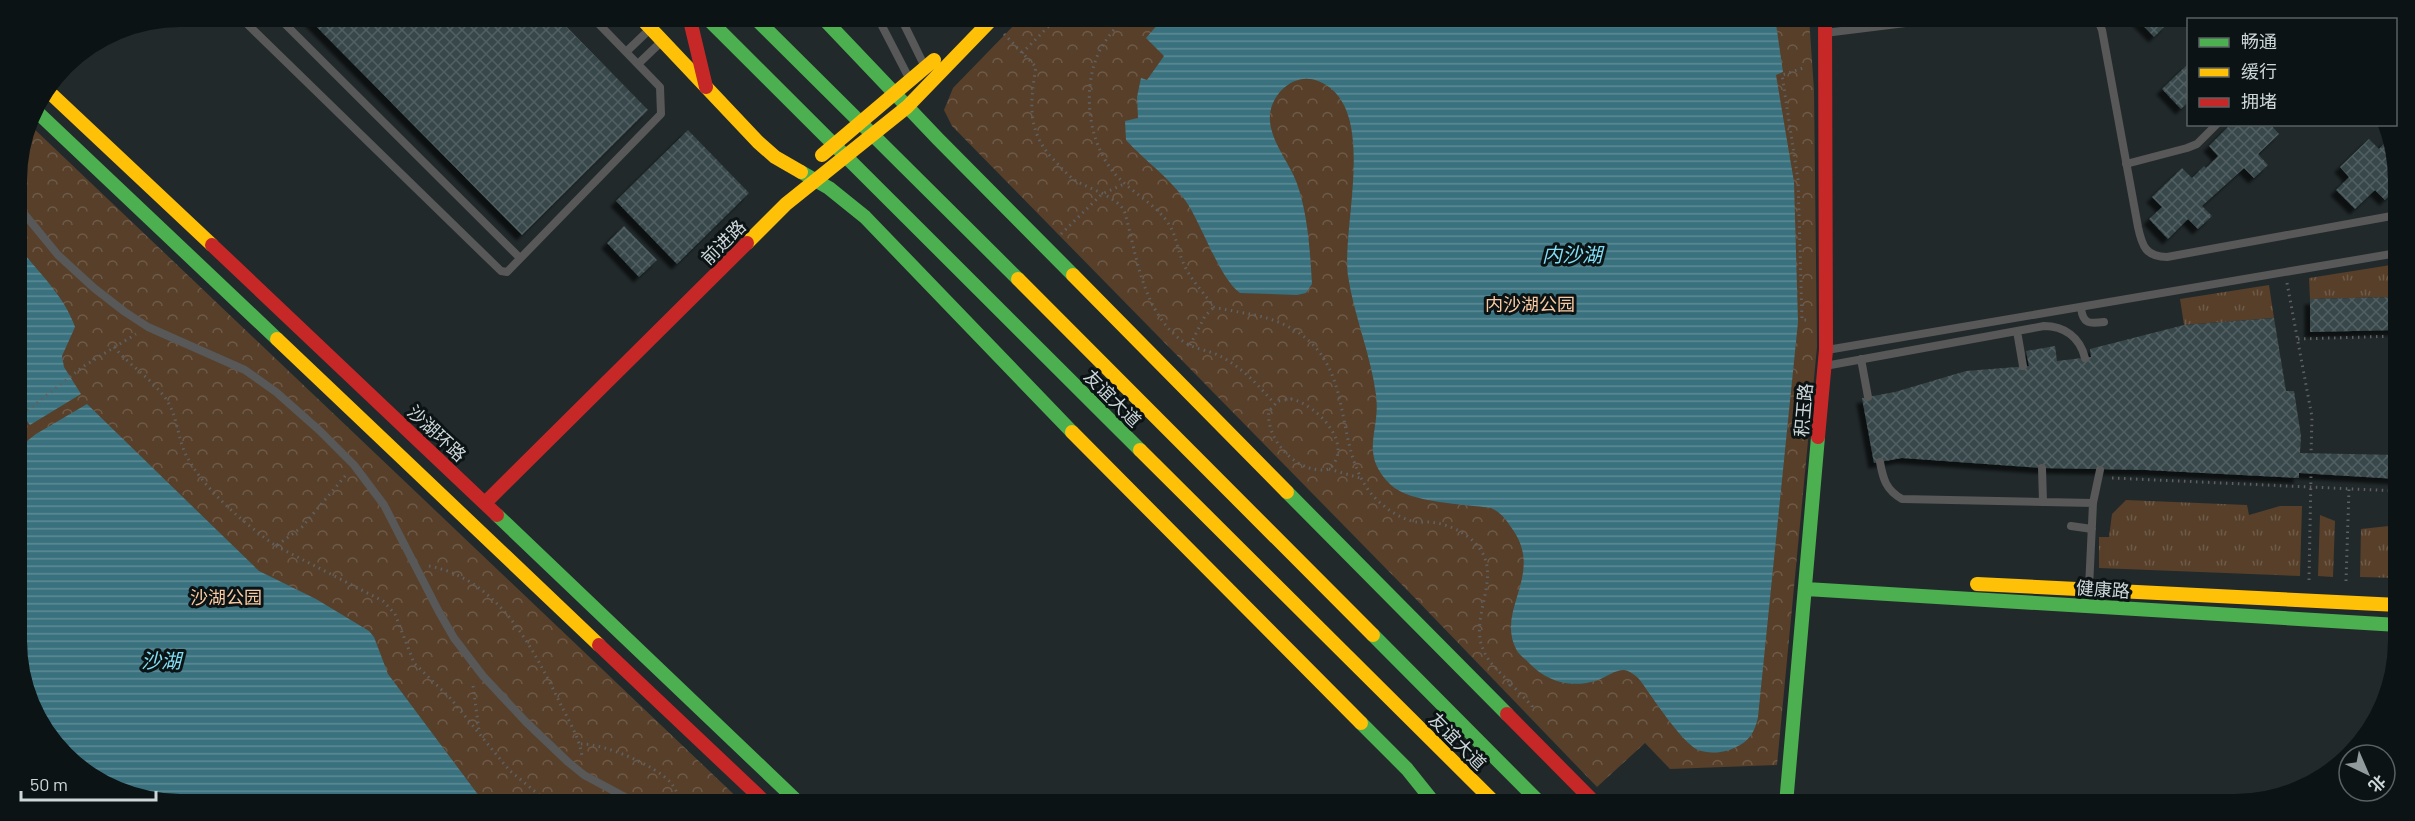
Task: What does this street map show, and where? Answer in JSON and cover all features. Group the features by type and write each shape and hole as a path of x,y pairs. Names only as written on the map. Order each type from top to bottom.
{"main road":[{"path":"692,27 706,87"},
{"name":"友谊大道","path":"716,27 1486,794"},
{"name":"友谊大道","path":"764,27 871,136 1079,339 1531,794"},
{"path":"831,27 1586,794"},
{"name":"前进路","path":"480,498 802,172 926,67 968,27"},
{"name":"前进路","path":"480,498 786,204 907,107 984,27"},
{"name":"积玉路","path":"1787,794 1806,589 1813,575 1828,320 1825,27"},
{"path":"651,28 758,142 775,157 844,198 865,217 1140,503 1407,769 1428,794"},
{"name":"沙湖环路","path":"53,95 480,498 790,794"},
{"path":"42,116 756,794"},
{"name":"健康路","path":"1960,583 2388,605"},
{"name":"健康路","path":"1806,589 2388,624"}],"lane":[{"path":"250,27 501,271 507,272 661,114 660,87 602,27"},
{"path":"288,27 520,258"},
{"path":"883,27 910,81"},
{"path":"900,27 926,67"},
{"path":"1825,33 1869,27"},
{"path":"2101,27 2142,244 2146,251 2159,257 2388,217"},
{"path":"626,52 651,28"},
{"path":"638,64 663,41"},
{"path":"2126,164 2197,144 2215,126"},
{"path":"27,217 58,255 94,288 148,327 245,370 298,411 354,465 396,524 413,563 454,638 470,661 507,703 584,775 619,794"},
{"path":"1826,350 2388,255"},
{"path":"2081,308 2082,317 2086,322 2104,322"},
{"path":"1825,366 2044,326 2063,329 2076,339 2085,358"},
{"path":"2017,331 2023,366"},
{"path":"1862,359 1868,397"},
{"path":"1880,462 1888,489 1902,499 2093,503"},
{"path":"2042,468 2043,502"},
{"path":"2089,590 2093,503 2099,473"},
{"path":"2071,526 2092,529"}],"path":[{"path":"1022,53 1048,27"},
{"path":"1117,27 1095,60 1091,81 1090,105 1097,144 1109,166 1124,184 1145,200 1169,224 1178,241 1186,268 1214,306 1275,320 1300,333 1319,352 1337,387 1351,453 1360,478 1379,501 1392,512 1412,521 1440,524 1458,530 1483,554 1487,574 1479,624 1480,642 1487,658 1511,684 1502,693"},
{"path":"1000,31 1036,67 1031,113 1033,127 1041,144 1068,175 1116,201 1125,213 1144,287 1154,306 1175,334 1190,345 1237,365 1274,403"},
{"path":"1825,63 1782,75 1798,180 1802,320 1828,320"},
{"path":"1055,240 1102,194 1124,184"},
{"path":"2285,272 2312,417 2311,453"},
{"path":"1190,345 1205,315 1214,306"},
{"path":"27,411 84,366 148,327"},
{"path":"2298,339 2388,336"},
{"path":"114,347 129,365 158,389 167,400 175,413 183,448 193,467 252,529 276,546 383,601 391,608 414,663 451,699 509,770 538,794"},
{"path":"1329,469 1336,460 1337,449 1334,437 1326,423 1314,410 1298,401 1286,400 1274,403 1269,411 1269,423 1286,453 1302,465 1320,470 1329,469 1360,478"},
{"path":"276,546 292,536 315,514 354,465"},
{"path":"2099,473 2388,491"},
{"path":"2309,580 2311,474"},
{"path":"2346,580 2349,489"},
{"path":"413,563 457,574 474,583 496,602 524,636 580,744 584,775"},
{"path":"470,661 479,731"},
{"path":"580,744 593,744 614,750 663,776 675,788 677,794"}],"green space":[{"name":"内沙湖","path":"1012,27 1810,27 1814,90 1817,347 1777,765 1670,769 1645,743 1597,787 952,126 944,110 953,88"},
{"name":"沙湖公园","path":"36,131 733,794 160,793 141,789 104,773 72,749 59,734 39,699 28,661 27,170"},
{"path":"2388,265 2388,297 2310,299 2309,278"},
{"path":"2269,285 2274,318 2184,325 2180,299"},
{"path":"2126,500 2247,505 2249,515 2280,506 2302,506 2300,576 2099,568 2099,537 2109,537 2112,514"},
{"path":"2320,515 2335,521 2333,577 2318,576"},
{"path":"2388,526 2388,578 2360,577 2361,529"}],"water":[{"name":"内沙湖","path":"1156,27 1776,27 1783,72 1776,75 1794,182 1798,322 1758,717 1753,732 1744,743 1721,752 1707,752 1691,746 1639,679 1630,672 1621,670 1588,683 1569,684 1543,675 1518,653 1511,634 1511,620 1524,562 1521,546 1506,520 1491,508 1411,496 1391,485 1375,463 1373,442 1377,408 1376,395 1348,276 1347,254 1354,169 1353,140 1348,115 1337,94 1318,81 1302,79 1294,81 1281,91 1270,114 1272,132 1293,173 1300,193 1308,232 1312,284 1306,293 1297,295 1240,293 1225,275 1185,200 1172,184 1126,140 1125,121 1138,118 1137,97 1141,78 1147,80 1164,56 1146,38"},
{"path":"27,257 64,304 75,327 62,356 64,367 81,394 30,425 27,421"},
{"name":"沙湖","path":"87,404 259,571 316,599 369,631 374,637 388,674 478,794 160,793 122,782 87,762 59,734 48,717 32,680 28,661 27,441"}],"building":[{"path":"317,27 567,27 648,110 522,235"},
{"path":"2144,27 2164,27 2154,37"},
{"path":"2187,65 2187,103 2181,109 2162,89"},
{"path":"2229,126 2272,126 2279,134 2258,154 2268,165 2254,178 2244,168 2202,206 2212,216 2198,229 2188,219 2168,239 2149,219 2162,207 2152,197 2182,168 2192,178 2204,166 2206,168 2218,156 2209,146"},
{"path":"688,130 749,193 677,264 616,201"},
{"path":"2369,139 2379,149 2383,144 2387,160 2388,197 2385,200 2375,190 2355,209 2336,190 2349,177 2340,167"},
{"path":"624,226 657,260 639,277 607,243"},
{"path":"2388,297 2388,330 2310,332 2310,299"},
{"path":"2274,318 2286,391 2294,391 2301,436 2300,453 2388,455 2388,478 2299,473 2299,478 2146,470 2042,468 1902,458 1874,463 1862,398 1895,392 1966,371 2029,366 2026,351 2055,346 2057,361 2091,357 2090,349 2184,325"}],"traffic: fast":[{"path":"716,27 1140,450"},
{"path":"764,27 1018,279"},
{"path":"831,27 938,139 1073,275"},
{"path":"42,116 277,339"},
{"path":"801,172 829,188 865,217 1072,432"},
{"path":"1787,794 1818,437"},
{"path":"1287,492 1507,714"},
{"path":"497,515 790,794"},
{"path":"1806,589 2388,624"},
{"path":"1373,635 1531,794"},
{"path":"1361,723 1407,769 1427,794"}],"traffic: slow":[{"path":"649,27 758,142 775,157 801,172"},
{"path":"747,243 786,204 907,107 984,27"},
{"path":"822,155 934,60"},
{"path":"53,95 212,245"},
{"path":"1073,275 1287,492"},
{"path":"1018,279 1373,635"},
{"path":"277,339 599,645"},
{"path":"1072,432 1361,723"},
{"path":"1140,450 1486,794"},
{"path":"1977,584 2388,605"}],"traffic: jam":[{"path":"692,27 706,87"},
{"path":"1818,437 1826,350 1825,27"},
{"path":"485,503 747,243"},
{"path":"212,245 497,515"},
{"path":"599,645 756,794"},
{"path":"1507,714 1586,794"}],"park label":[{"name":"内沙湖公园","path":"1530,304"}]}
